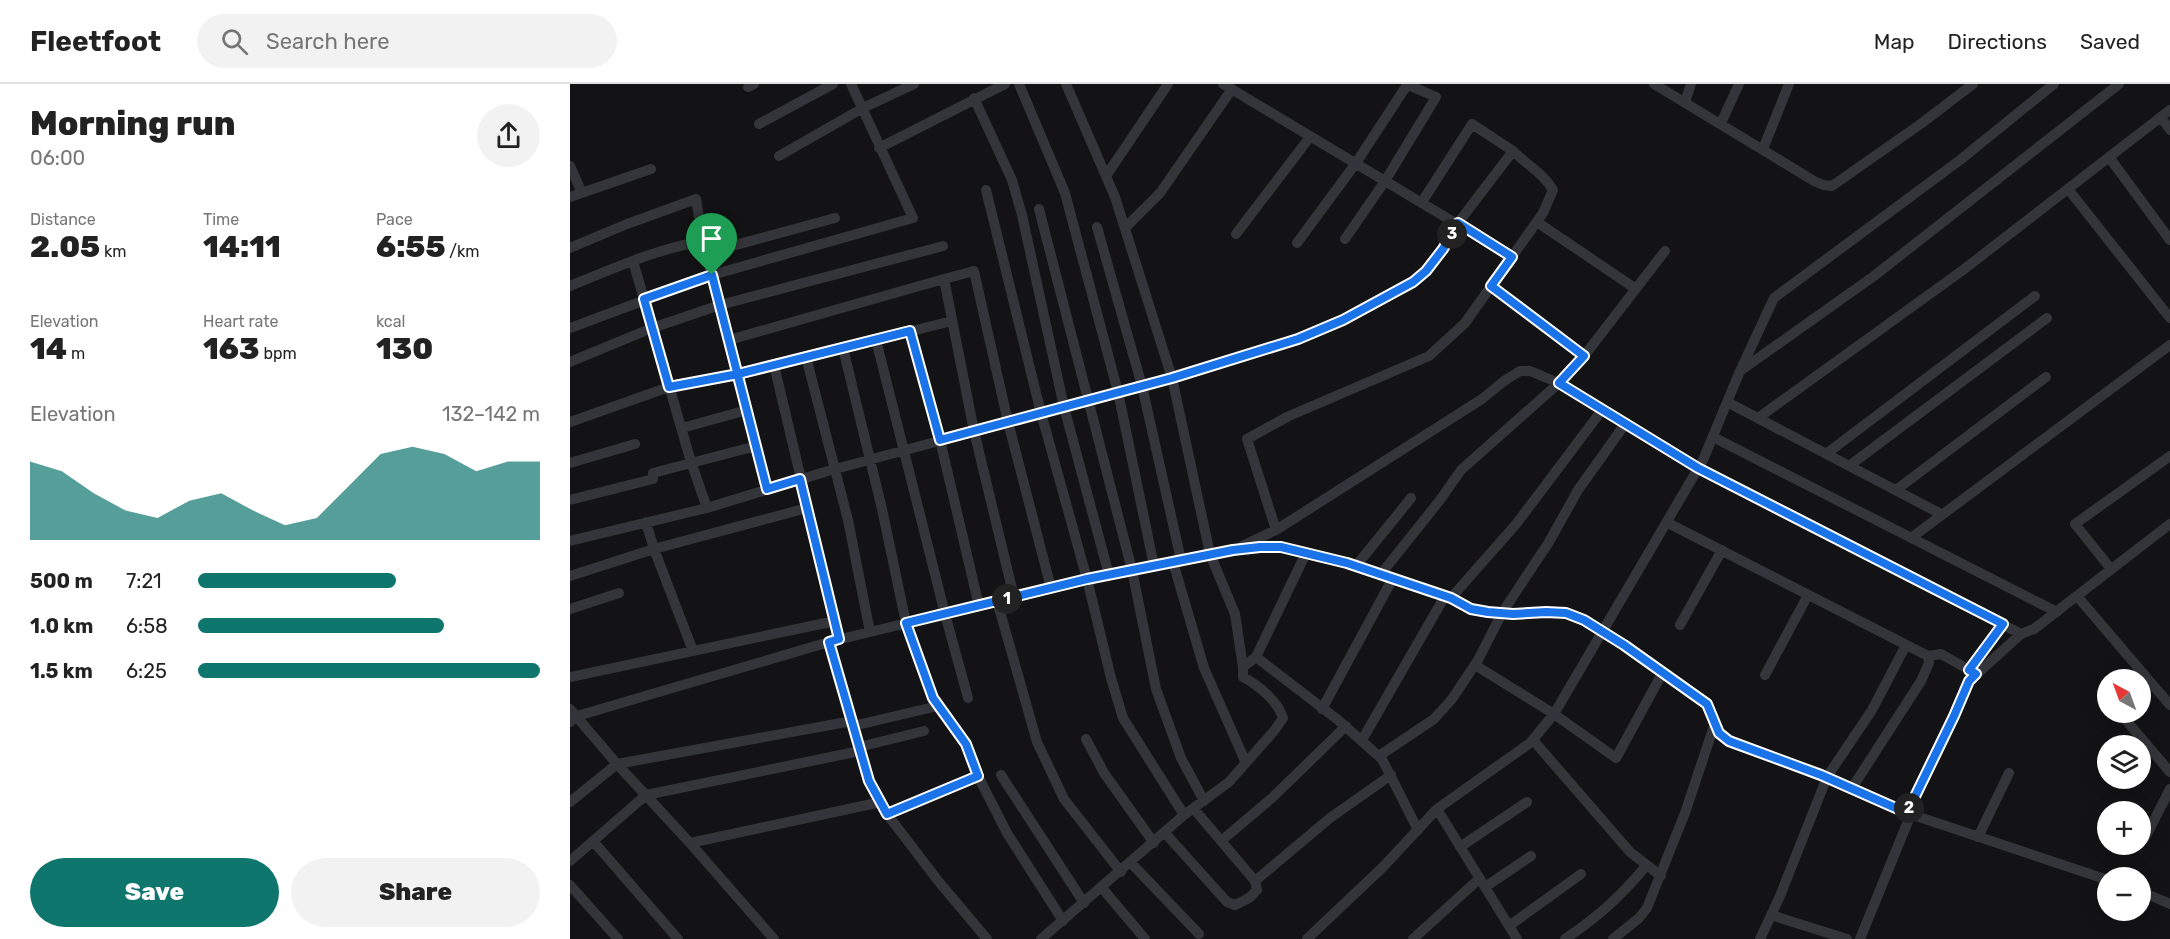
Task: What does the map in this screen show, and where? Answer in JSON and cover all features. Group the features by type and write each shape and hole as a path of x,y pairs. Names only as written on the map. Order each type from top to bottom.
{"street":[{"path":"759,124 833,84"},
{"path":"570,328 712,275 913,218 851,84"},
{"path":"779,156 863,108 914,84"},
{"path":"879,148 1005,84"},
{"path":"1019,84 1065,193 1118,393 1154,566"},
{"path":"1041,939 1189,812 1229,782 1283,718 1280,707 1251,681 1243,677 1235,614 1209,555 1172,378 1125,228 1106,176 1066,84"},
{"path":"1106,176 1168,84"},
{"path":"1297,243 1356,164 1406,84 1437,97 1385,181 1345,239"},
{"path":"1654,84 1814,181 1832,186 1973,84"},
{"path":"1685,102 1691,84"},
{"path":"1721,123 1738,84"},
{"path":"1763,149 1789,84"},
{"path":"1307,939 1383,867 1437,809 1533,740 1554,714 1668,523 1698,468 1774,298 1960,160 2054,84"},
{"path":"1740,371 1874,276 2119,84"},
{"path":"1125,228 1160,193 1227,87 1512,257"},
{"path":"975,98 1012,180 1022,215 1064,407 1108,575"},
{"path":"1758,418 1964,270 2166,114 2170,130"},
{"path":"1276,530 1247,439 1289,416 1429,356 1465,323 1543,213 1553,190 1548,180 1527,165 1513,151 1472,124 1422,202"},
{"path":"1236,234 1310,137"},
{"path":"570,541 706,508 903,450 1172,378 1298,339 1343,320 1413,282 1426,271 1443,249 1458,223 1513,151"},
{"path":"2109,157 2170,240"},
{"path":"570,166 582,193"},
{"path":"570,198 651,169"},
{"path":"2068,189 2170,318"},
{"path":"986,190 1041,413 1087,579 1111,678 1124,718 1189,812 1221,841 1255,880 1257,890 1249,898 1235,905 1227,902 1165,833"},
{"path":"570,248 696,199 703,241 767,489"},
{"path":"1039,209 1131,570 1156,690 1181,758 1204,801"},
{"path":"706,253 834,219"},
{"path":"1537,222 1636,289"},
{"path":"1097,227 1142,386 1177,561 1204,668 1246,763"},
{"path":"570,286 675,246 703,241"},
{"path":"570,362 652,328 720,305 943,246"},
{"path":"1382,574 1461,470 1559,383 1584,356 1665,251"},
{"path":"633,261 706,508"},
{"path":"729,340 974,271 1008,422 1052,588"},
{"path":"944,279 974,431 1014,597"},
{"path":"1491,286 1584,356"},
{"path":"1826,454 2035,297"},
{"path":"1849,466 2047,318"},
{"path":"570,422 669,387 738,374 952,321"},
{"path":"910,331 940,440 979,606"},
{"path":"876,340 968,698"},
{"path":"1911,538 2170,345"},
{"path":"843,348 871,459 906,623 933,698 966,744 978,776 1007,833 1063,921"},
{"path":"806,357 848,520 870,632"},
{"path":"774,365 835,621 834,641 852,724 869,781 887,814 939,882 987,939"},
{"path":"1233,550 1276,530 1463,411 1520,371 1530,371 1559,383 1698,468 2021,634"},
{"path":"1896,490 2046,377"},
{"path":"1727,402 1941,514"},
{"path":"682,428 747,410"},
{"path":"1362,740 1448,597 1517,522 1602,410"},
{"path":"1379,756 1434,719 1452,699 1475,665 1502,613 1549,542 1578,490 1625,424"},
{"path":"1713,437 2057,612"},
{"path":"570,463 635,444"},
{"path":"570,500 653,479 653,473 756,446"},
{"path":"2111,569 2075,524 2170,456"},
{"path":"1356,566 1412,498"},
{"path":"570,576 654,549 807,508"},
{"path":"646,522 693,651"},
{"path":"1668,523 1928,656 1941,654 1973,672"},
{"path":"1973,672 2021,634 2034,629 2057,612 2170,524"},
{"path":"774,939 690,843 572,715 906,623 1087,579 1233,550 1260,547 1281,547 1356,566 1448,597 1471,609 1502,613 1566,613 1584,620 1707,704 1719,733 1729,741 1827,777 1909,814 2097,876"},
{"path":"1680,625 1722,550"},
{"path":"1243,667 1256,657 1306,553"},
{"path":"1322,709 1393,578"},
{"path":"570,609 619,593"},
{"path":"1765,675 1808,595"},
{"path":"2077,596 2170,705"},
{"path":"997,601 1036,742 1064,799 1120,872"},
{"path":"570,677 835,621"},
{"path":"1860,939 1909,814 1973,672 2003,624"},
{"path":"1760,939 1827,777 1872,710 1906,645"},
{"path":"1852,788 1921,681 1929,663 1928,656"},
{"path":"1256,657 1346,726 1379,756 1418,830"},
{"path":"1475,665 1554,714 1616,758 1663,672"},
{"path":"570,802 617,764 852,724 938,706"},
{"path":"1613,939 1639,918 1647,908 1702,768 1715,723"},
{"path":"2128,723 2170,772"},
{"path":"1221,841 1273,797 1346,726"},
{"path":"570,861 646,795 860,749 924,731"},
{"path":"1086,739 1104,773 1154,843"},
{"path":"1533,740 1630,852 1660,876"},
{"path":"1978,837 2009,773"},
{"path":"1001,775 1084,903"},
{"path":"1255,880 1330,818 1391,775"},
{"path":"887,814 978,776"},
{"path":"2151,826 2170,789"},
{"path":"690,843 881,802"},
{"path":"1460,847 1527,802"},
{"path":"1437,809 1517,939"},
{"path":"593,841 678,939"},
{"path":"1413,939 1482,883 1531,856"},
{"path":"1131,863 1199,934"},
{"path":"1565,939 1597,917 1622,894 1646,866"},
{"path":"1509,926 1581,874"},
{"path":"570,885 618,939"},
{"path":"1102,888 1145,939"},
{"path":"2151,896 2170,904"},
{"path":"1771,915 1847,939"}],"route":[{"path":"712,275 644,299 669,387 738,374 910,331 940,440 1172,378 1298,339 1343,320 1413,282 1426,271 1443,249 1458,223 1512,257 1491,286 1584,356 1559,383 1698,468 1760,502 2003,624 1969,670 1976,674 1969,681 1907,813 1821,775 1729,741 1719,733 1707,704 1624,645 1584,620 1566,613 1513,614 1471,609 1451,598 1347,563 1281,547 1233,550 1087,579 906,623 933,698 966,744 978,776 887,814 869,781 829,642 839,639 800,479 767,489 738,374 712,275"}]}
